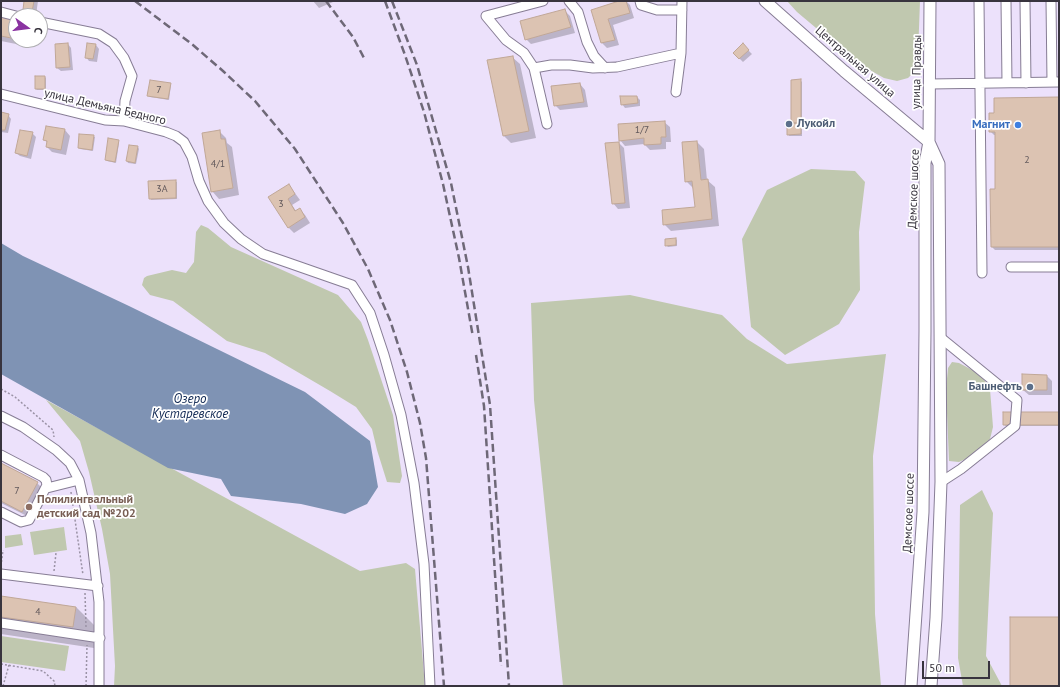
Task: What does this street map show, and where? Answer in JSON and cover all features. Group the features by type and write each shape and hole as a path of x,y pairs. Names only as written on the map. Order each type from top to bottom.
{"main road":[{"name":"Центральная улица","path":"765,1 850,76 929,142"},
{"name":"улица Правды","path":"929,142 930,1"},
{"name":"Демское шоссе","path":"929,142 939,164 941,338 941,482 936,618 931,686"},
{"name":"Демское шоссе","path":"911,686 923,512 925,163 929,142"}],"street":[{"path":"544,1 486,16 506,40 524,53 534,68 547,124"},
{"path":"569,1 578,12 587,42 594,56 605,68"},
{"path":"640,1 641,5 657,10 682,6 681,53 676,92"},
{"path":"979,1 982,273"},
{"path":"1006,1 1007,83"},
{"path":"1025,1 1026,82"},
{"path":"930,84 1056,82 1051,1"},
{"path":"48,24 99,34 113,43 124,58 132,76 125,101 124,121"},
{"path":"534,68 551,65 570,65 593,68 617,67 681,53"},
{"name":"улица Демьяна Бедного","path":"1,94 105,120 124,121 176,136 184,142 192,157 199,181 208,202 224,223 241,239 263,254 352,285 370,313 401,415 414,483 424,564 430,686"},
{"path":"1011,267 1059,267"},
{"path":"941,338 1016,400 1015,426 961,469 941,482"},
{"path":"1,416 18,425 56,450 70,463 79,480 91,533 98,586 100,614 99,686"},
{"path":"1,455 43,478 47,482 47,488 29,520 21,522 1,512"},
{"path":"47,488 79,480"},
{"path":"1,574 98,586"},
{"path":"1,623 100,638"}],"path":[{"path":"1,389 15,396 53,430 56,450"},
{"path":"1,568 3,550"},
{"path":"52,580 56,553"},
{"path":"1,664 43,671 54,681 55,686"},
{"path":"3,686 9,665"}],"green space":[{"path":"787,1 920,1 918,55 915,71 908,78 897,81 884,78 859,64 797,12"},
{"path":"811,169 855,171 865,182 859,232 860,290 839,324 785,355 751,327 742,239 767,190"},
{"path":"201,225 208,228 231,247 338,295 361,322 393,415 402,476 400,483 387,482 372,429 356,407 265,353 227,341 173,301 150,295 142,285 144,278 147,276 172,270 186,273 194,262 196,232"},
{"path":"630,295 722,315 747,339 787,364 886,354 873,456 875,614 881,686 563,686 534,400 531,303"},
{"path":"952,362 959,363 978,373 985,381 990,389 993,427 990,439 970,457 959,462 949,461 946,389 948,368"},
{"path":"46,400 360,571 406,563 415,569 425,686 114,686 115,666 110,574 102,529 89,472 80,441"},
{"path":"982,490 993,513 986,656 1002,686 963,686 958,658 960,505"},
{"path":"64,527 67,550 34,555 30,532"},
{"path":"21,534 23,545 5,548 5,536"},
{"path":"1,636 69,646 65,671 1,662"}],"water":[{"name":"Озеро Кустаревское","path":"1,243 23,256 305,392 370,441 378,487 367,504 345,514 301,504 231,496 221,479 168,468 1,374"}],"building":[{"path":"24,1 34,1 33,8 23,8"},
{"path":"619,1 626,1 630,13 608,19 615,40 601,43 591,10"},
{"path":"565,9 571,27 525,40 520,21"},
{"path":"1,17 8,18 8,37 1,36"},
{"path":"68,43 70,67 56,68 55,44"},
{"path":"87,43 96,44 93,59 85,58"},
{"path":"743,43 749,50 739,59 733,53"},
{"path":"513,56 529,131 503,136 487,60"},
{"path":"35,76 45,76 45,89 35,89"},
{"path":"801,79 801,123 791,123 791,80"},
{"path":"150,80 171,83 168,99 147,96"},
{"path":"580,83 584,102 554,106 551,86"},
{"path":"620,96 637,96 638,103 621,105"},
{"path":"1059,97 1059,247 991,247 990,189 995,189 995,132 989,132 989,113 994,113 994,98"},
{"path":"1,112 9,114 5,130 1,130"},
{"path":"665,121 666,137 661,137 661,144 644,145 644,138 619,141 618,124"},
{"path":"787,123 801,123 801,134 787,135"},
{"path":"46,126 65,129 61,150 46,147 47,141 43,140"},
{"path":"20,130 33,132 27,156 15,153"},
{"path":"220,130 221,139 225,139 233,188 211,192 202,133"},
{"path":"79,134 94,135 92,150 78,148"},
{"path":"108,138 119,140 115,162 105,160"},
{"path":"697,141 701,180 708,179 712,219 663,225 662,210 695,207 692,181 685,182 682,142"},
{"path":"619,142 625,203 612,204 605,143"},
{"path":"129,145 138,146 135,163 126,161"},
{"path":"176,180 176,198 149,199 148,181"},
{"path":"289,184 295,194 288,199 295,211 300,208 305,217 288,228 268,197"},
{"path":"676,238 676,245 665,246 665,239"},
{"path":"1022,374 1047,375 1047,390 1022,390"},
{"path":"1003,412 1059,412 1059,425 1003,425"},
{"path":"1,463 38,482 22,512 1,501"},
{"path":"1,596 76,607 73,627 1,617"},
{"path":"1010,617 1059,617 1059,686 1010,686"}],"railway":[{"path":"135,1 193,45 255,101 295,149 343,223 368,269 390,320 407,372 420,423 426,458 444,686"},
{"path":"326,1 353,37 364,58"},
{"path":"385,1 424,112 443,184 459,258 473,337"},
{"path":"392,1 417,65 451,183 468,267 490,405 509,686"},
{"path":"476,355 484,406 501,666"}],"place":[{"name":"Лукойл","path":"789,124"},
{"name":"Магнит","path":"1018,125"},
{"name":"Башнефть","path":"1030,387"},
{"name":"Полилингвальный детский сад №202","path":"29,507"}]}
